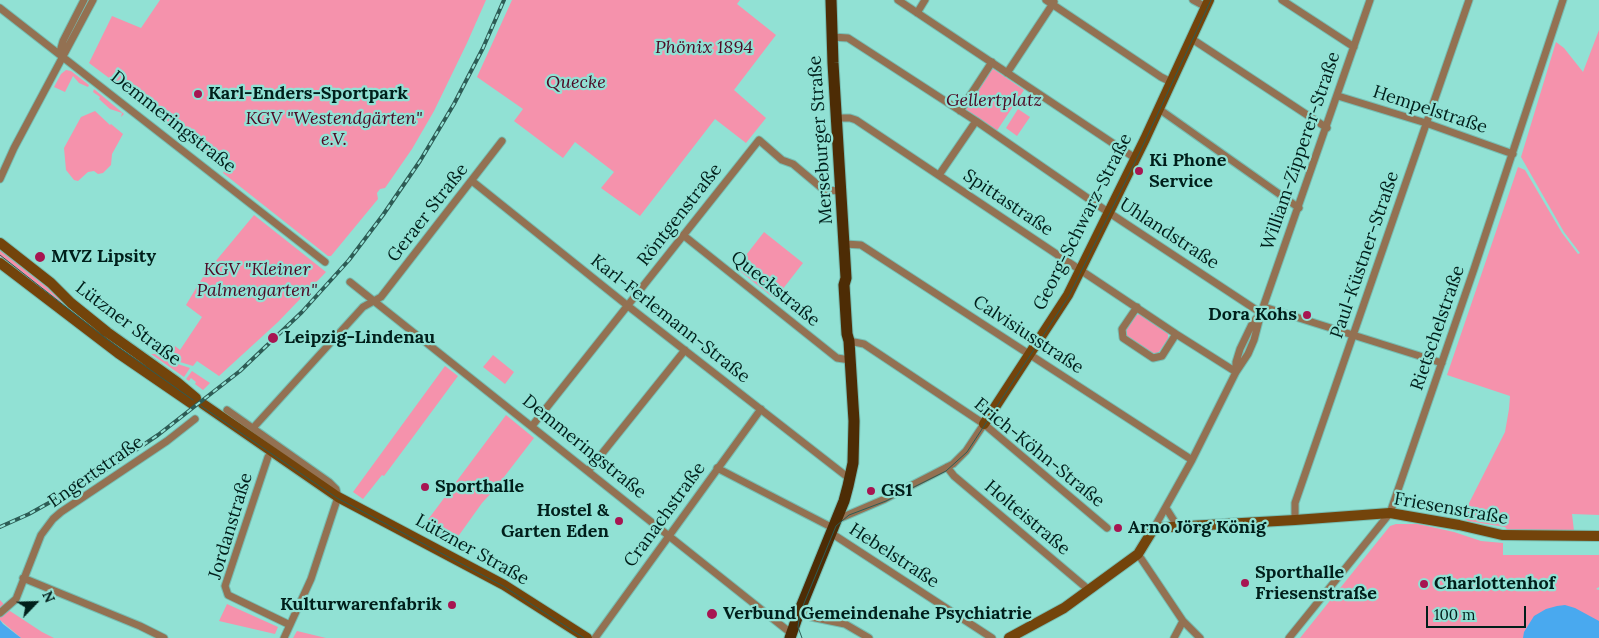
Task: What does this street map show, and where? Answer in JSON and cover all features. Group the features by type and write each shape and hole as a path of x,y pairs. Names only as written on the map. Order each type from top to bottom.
{"main road":[{"name":"Merseburger Straße","path":"793,637 799,612 833,527 850,479 853,463 854,430 849,341 852,324 849,284 846,278 831,0"}],"street":[{"path":"62,56 61,48 63,41 84,0"},
{"path":"0,179 62,56 93,0"},
{"path":"898,0 1135,158"},
{"path":"917,13 925,0"},
{"path":"1193,0 1207,3"},
{"path":"1282,0 1354,47"},
{"name":"William-Zipperer-Straße","path":"1009,638 1064,608 1138,554 1166,508 1254,340 1370,0"},
{"name":"Paul-Küstner-Straße","path":"1294,520 1295,503 1469,0"},
{"name":"Rietschelstraße","path":"1290,638 1390,513 1563,0"},
{"path":"1007,73 1051,1 1171,82"},
{"name":"Georg-Schwarz-Straße","path":"833,527 947,468 966,451 1068,295 1159,109 1207,3"},
{"name":"Demmeringstraße","path":"0,8 325,262"},
{"name":"Uhlandstraße","path":"832,37 848,38 976,121 1109,212 1263,310 1354,335 1442,363"},
{"path":"1192,39 1326,128"},
{"path":"960,111 992,62"},
{"name":"Hempelstraße","path":"1338,96 1426,123 1512,154"},
{"path":"1159,109 1299,208"},
{"name":"Spittastraße","path":"836,118 856,120 1236,372"},
{"path":"939,175 976,121"},
{"name":"Röntgenstraße","path":"532,426 758,140 782,160 793,164 824,190 841,191"},
{"name":"Geraer Straße","path":"253,428 363,307 381,297 502,141"},
{"name":"Karl-Ferlemann-Straße","path":"472,181 628,306 850,479"},
{"name":"Queckstraße","path":"683,235 837,358 850,360"},
{"name":"Lützner Straße","path":"0,243 51,283 64,298 92,321 177,382 196,401 268,457 314,488 338,497"},
{"name":"Calvisiusstraße","path":"845,244 861,245 1192,460"},
{"name":"Lützner Straße","path":"0,263 102,341 196,401 338,497 504,585 587,638"},
{"name":"Demmeringstraße","path":"350,282 793,637"},
{"path":"1137,307 1122,329 1123,338 1153,358 1162,356 1176,334"},
{"name":"Erich-Köhn-Straße","path":"849,341 864,344 984,424 1107,528"},
{"path":"588,471 685,350"},
{"name":"Cranachstraße","path":"594,638 761,409"},
{"path":"227,410 329,482 336,489 338,497 311,579 284,638"},
{"name":"Engertstraße","path":"0,613 16,599 41,535 53,519 167,441 195,419"},
{"name":"Jordanstraße","path":"268,457 225,586 228,595 290,625"},
{"name":"Hebelstraße","path":"717,468 833,527 992,638"},
{"name":"Holteistraße","path":"947,468 954,476 1089,590"},
{"path":"1166,508 1178,526"},
{"name":"Friesenstraße","path":"1154,528 1390,513 1459,525 1502,535 1599,536"},
{"path":"1138,554 1183,621 1200,638"},
{"path":"23,578 140,626 164,638"},
{"path":"799,612 811,617 846,624 869,638"},
{"path":"1174,638 1183,621"}],"green space":[{"name":"KGV \"Westendgärten\" e.V.","path":"160,0 486,0 434,111 412,149 385,188 380,189 377,193 378,199 331,256 328,256 223,173 227,166 89,63 112,16 141,28"},
{"name":"Quecke","path":"512,0 740,0 737,4 776,35 734,90 766,118 746,143 715,119 640,216 601,188 614,172 575,142 563,158 514,121 523,109 477,77"},
{"path":"1599,30 1599,515 1572,514 1574,531 1509,532 1505,527 1468,521 1462,517 1505,432 1510,396 1447,375 1518,167 1525,170 1562,233 1578,254 1580,253 1564,232 1521,157 1556,42 1564,48 1583,72"},
{"name":"Gellertplatz","path":"992,68 1024,90 996,132 964,111"},
{"path":"66,70 71,71 89,85 88,87 79,83 73,76 65,92 54,87 61,74"},
{"path":"94,89 124,114 121,117 122,113 110,109 93,92"},
{"path":"1018,109 1030,117 1017,136 1006,128"},
{"path":"95,111 123,134 112,154 111,165 103,173 88,172 78,181 74,180 66,170 64,148 81,117"},
{"name":"KGV \"Kleiner Palmengarten\"","path":"254,215 326,272 278,322 219,376 197,361 193,366 167,358 175,346 180,350 202,317 186,305 198,285"},
{"path":"764,232 803,263 775,299 736,268"},
{"path":"0,250 106,334 160,372 157,377 0,257"},
{"path":"1140,314 1168,334 1168,339 1155,355 1126,335 1124,329 1134,316"},
{"path":"151,354 155,354 162,359 190,368 184,377"},
{"path":"493,355 514,372 505,384 483,367"},
{"path":"445,366 458,376 384,476 382,475 363,499 353,492"},
{"path":"192,371 210,383 203,390 191,378 189,381 186,379"},
{"path":"506,415 534,438 482,503 452,545 421,529"},
{"name":"Charlottenhof","path":"1396,524 1418,524 1454,532 1481,541 1503,543 1503,555 1599,555 1599,587 1596,589 1599,590 1599,638 1300,638 1390,526"},
{"path":"0,600 10,611 54,638 21,638 0,620"},
{"path":"227,604 278,627 275,634 219,621"},
{"path":"297,631 326,638 293,638"}],"water":[{"path":"1565,605 1575,608 1599,621 1599,638 1523,638 1524,632 1534,616 1546,609"},
{"path":"0,620 3,624 21,638 0,638"}],"tram line":[{"path":"802,638 798,627 800,613 836,526 849,515 886,501 946,471 967,452 1069,296 1138,156 1211,0"},
{"path":"0,255 104,337 193,400"},
{"path":"201,406 337,498 503,586 584,638"}],"railway":[{"path":"0,527 29,514 97,476 158,435 240,371 302,312 349,260 420,161 454,104 483,48 504,0"}],"place":[{"name":"Karl-Enders-Sportpark","path":"198,94"},
{"name":"Ki Phone Service","path":"1139,171"},
{"name":"MVZ Lipsity","path":"40,257"},
{"name":"Dora Kohs","path":"1307,315"},
{"name":"Leipzig-Lindenau","path":"273,338"},
{"name":"Sporthalle","path":"425,487"},
{"name":"GS1","path":"871,491"},
{"name":"Hostel & Garten Eden","path":"619,521"},
{"name":"Arno Jörg König","path":"1118,528"},
{"name":"Sporthalle Friesenstraße","path":"1245,583"},
{"name":"Charlottenhof","path":"1424,584"},
{"name":"Kulturwarenfabrik","path":"452,605"},
{"name":"Verbund Gemeindenahe Psychiatrie","path":"712,614"}],"park label":[{"name":"Phönix 1894","path":"704,48"}]}
